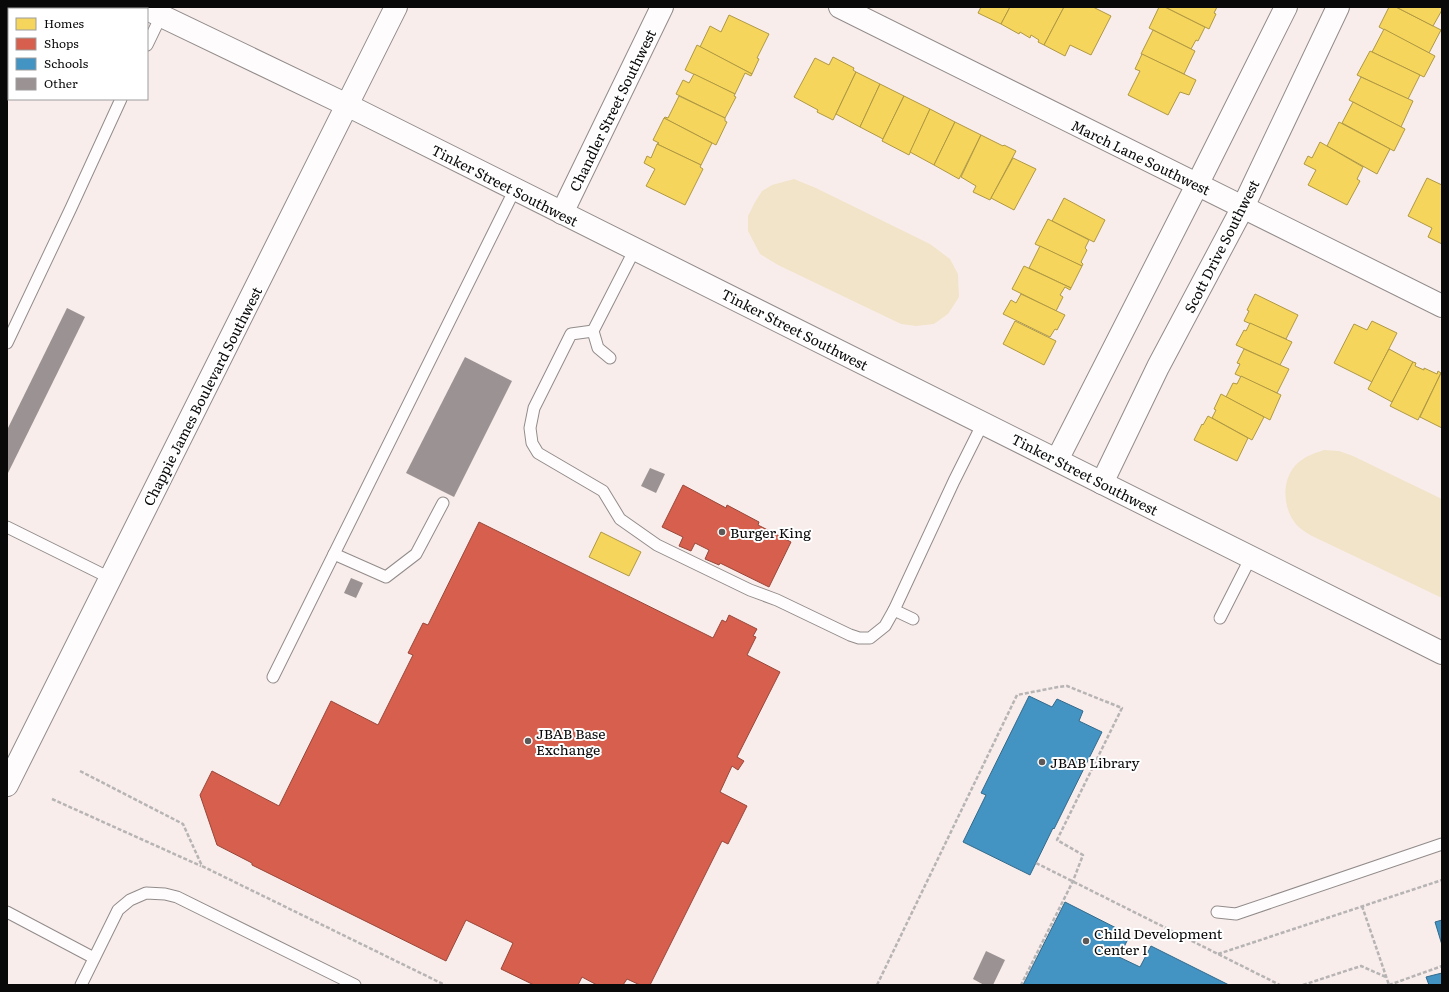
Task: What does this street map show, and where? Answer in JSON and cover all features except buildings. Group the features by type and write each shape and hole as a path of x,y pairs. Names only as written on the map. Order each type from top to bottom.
{"street":[{"name":"Chappie James Boulevard Southwest","path":"7,785 396,7"},
{"name":"Chandler Street Southwest","path":"562,213 662,7"},
{"name":"March Lane Southwest","path":"840,7 1442,306"},
{"path":"1057,460 1286,7"},
{"name":"Scott Drive Southwest","path":"1102,483 1158,367 1243,207 1338,7"},
{"name":"Tinker Street Southwest","path":"149,10 347,105 1442,653"}],"lane":[{"path":"148,28 149,10"},
{"path":"7,343 121,100"},
{"path":"273,677 515,189"},
{"path":"610,358 598,348 593,331 635,249"},
{"path":"593,331 571,334 534,408 530,428 532,443 538,454 603,491 620,519 657,545 750,590 777,600 859,638 870,638 885,626 983,423"},
{"path":"334,554 386,577 416,554 443,503"},
{"path":"7,527 110,578"},
{"path":"1220,618 1251,557"},
{"path":"894,610 913,619"},
{"path":"1217,912 1236,914 1442,844"},
{"path":"81,985 118,910 130,900 146,893 165,894 177,897 355,985"},
{"path":"7,912 94,958"}],"path":[{"path":"877,985 1017,695 1067,686 1122,708 1057,840 1083,855 1073,881 1021,985"},
{"path":"80,771 183,824 202,866"},
{"path":"52,799 202,866 445,985"},
{"path":"1036,862 1280,985"},
{"path":"1218,954 1442,880"},
{"path":"1362,906 1389,985 1442,966"},
{"path":"1303,985 1362,966 1386,977"}],"shaded area":[{"path":"794,179 816,188 930,244 950,259 958,274 959,297 948,314 934,324 916,326 901,324 778,265 760,254 748,231 748,216 762,191 772,185"},
{"path":"1324,450 1339,451 1353,456 1442,499 1442,598 1312,536 1295,523 1289,513 1286,498 1289,475 1299,462"}],"place":[{"name":"Burger King","path":"722,532"},
{"name":"JBAB Base Exchange","path":"528,741"},
{"name":"JBAB Library","path":"1042,762"},
{"name":"Child Development Center I","path":"1086,941"}]}
